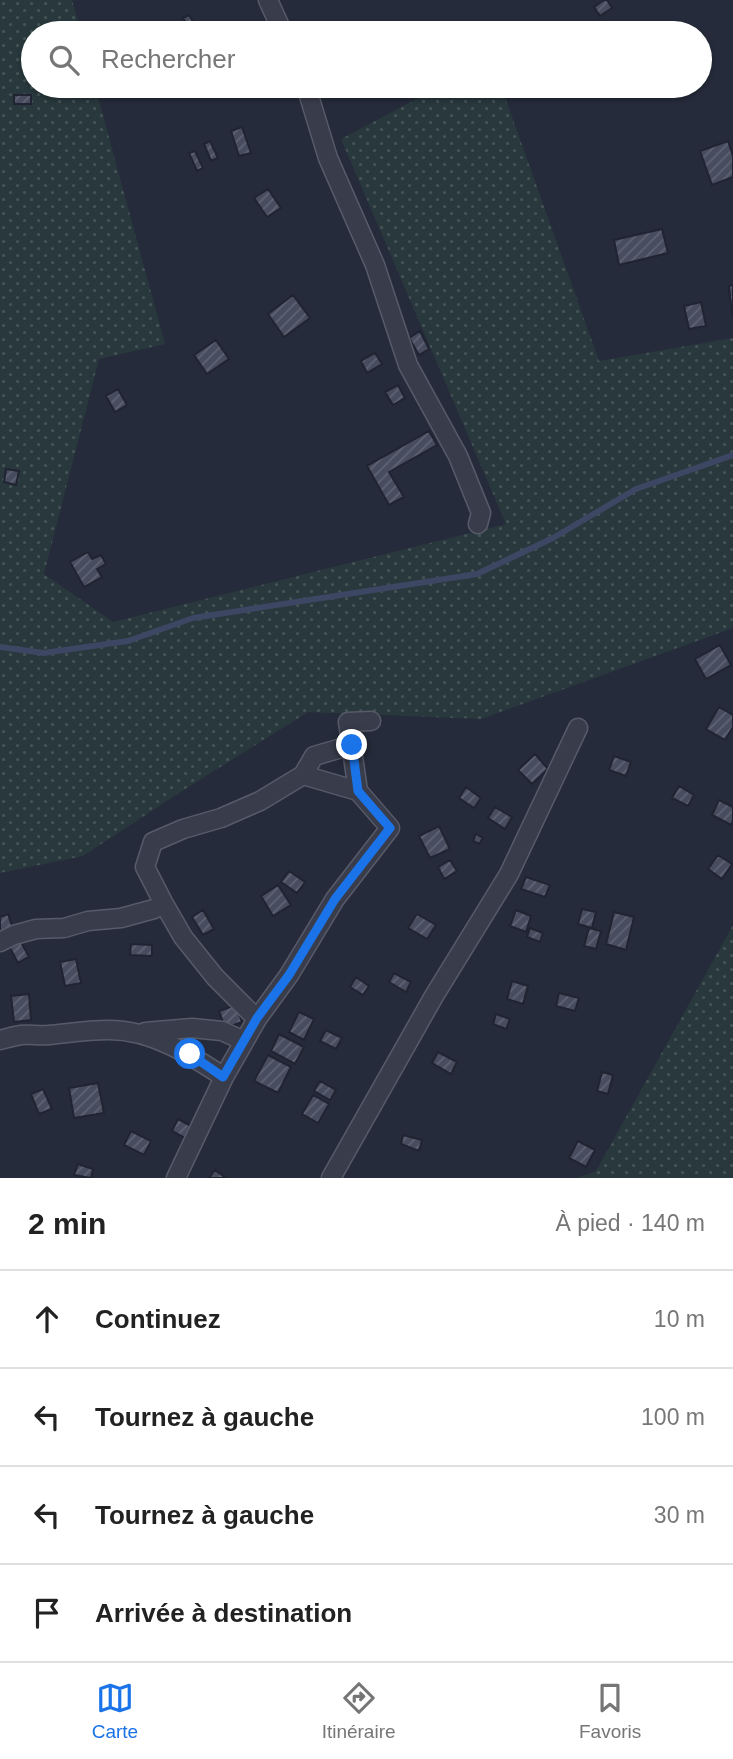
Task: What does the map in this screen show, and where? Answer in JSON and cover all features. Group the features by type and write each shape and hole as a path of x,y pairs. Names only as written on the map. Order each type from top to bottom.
{"street":[{"path":"268,0 278,21"},
{"path":"310,98 328,158 375,265 408,365 458,456 481,513 478,524"},
{"path":"358,791 348,722 371,721"},
{"path":"331,1178 434,996 509,874 578,728"},
{"path":"257,1018 215,977 183,937 145,867 153,842 260,801 303,775 314,756 352,745"},
{"path":"176,1178 223,1077 257,1018 289,975 335,899 390,828 358,791 303,775"},
{"path":"0,942 36,929 64,928 88,921 121,918 164,904"},
{"path":"133,1033 192,1028 222,1031 244,1041"},
{"path":"1,1037 111,1030 133,1033 163,1041 190,1054 223,1077"}],"shaded area":[{"path":"0,0 72,0 78,21 21,21 21,98 98,98 165,344 99,359 44,574 113,622 506,524 341,139 418,98 505,98 599,361 733,338 733,628 481,719 308,712 83,856 0,873"},
{"path":"733,925 733,1178 577,1178 596,1171"}],"building":[{"path":"607,0 612,8 600,16 594,7"},
{"path":"189,15 193,21 185,21 183,18"},
{"path":"14,95 31,98 31,104 14,104"},
{"path":"242,127 251,153 239,156 231,131"},
{"path":"210,141 218,158 211,161 204,144"},
{"path":"728,141 733,156 733,177 712,185 700,151"},
{"path":"195,151 203,168 197,171 189,153"},
{"path":"268,189 281,208 267,217 254,198"},
{"path":"662,229 668,253 619,265 614,240"},
{"path":"733,285 733,316 732,316 729,286"},
{"path":"293,295 310,318 284,337 268,314"},
{"path":"701,302 706,326 689,329 684,306"},
{"path":"420,331 429,349 419,355 409,338"},
{"path":"216,340 229,359 207,374 194,355"},
{"path":"375,353 382,364 367,373 361,361"},
{"path":"398,385 405,398 393,405 385,392"},
{"path":"118,389 127,405 115,412 106,396"},
{"path":"429,431 437,445 389,472 404,497 389,505 367,466"},
{"path":"6,469 19,471 16,485 4,482"},
{"path":"88,552 92,559 101,555 106,564 97,569 102,577 84,587 70,562"},
{"path":"720,645 731,665 706,679 695,659"},
{"path":"719,707 733,715 733,727 725,740 706,729"},
{"path":"535,754 548,769 532,784 518,770"},
{"path":"614,756 631,762 626,776 609,770"},
{"path":"679,786 694,795 688,806 672,798"},
{"path":"466,787 481,798 474,808 459,798"},
{"path":"719,800 733,807 731,825 712,815"},
{"path":"495,807 512,817 505,829 488,818"},
{"path":"439,826 450,849 430,858 419,836"},
{"path":"476,834 483,838 479,844 473,841"},
{"path":"718,855 732,864 722,879 708,869"},
{"path":"450,860 457,871 444,879 438,867"},
{"path":"289,871 305,882 297,893 281,882"},
{"path":"526,877 550,885 545,897 521,889"},
{"path":"278,885 291,905 273,916 261,896"},
{"path":"582,909 596,912 592,928 578,924"},
{"path":"203,910 214,929 203,935 192,917"},
{"path":"516,910 531,916 526,932 510,926"},
{"path":"614,912 634,917 626,950 606,944"},
{"path":"8,914 13,929 0,933 0,917"},
{"path":"417,914 436,925 427,939 408,928"},
{"path":"530,928 543,933 540,942 527,937"},
{"path":"589,928 601,931 596,949 584,946"},
{"path":"20,940 29,957 18,963 9,946"},
{"path":"131,944 152,945 152,956 130,955"},
{"path":"76,959 81,983 65,986 60,962"},
{"path":"394,973 411,982 406,992 389,982"},
{"path":"356,977 369,986 363,995 350,987"},
{"path":"512,981 528,986 523,1004 507,999"},
{"path":"559,993 579,998 575,1011 556,1006"},
{"path":"29,994 31,1020 14,1022 11,996"},
{"path":"236,1005 242,1022 225,1028 219,1011"},
{"path":"299,1012 314,1019 304,1040 289,1032"},
{"path":"496,1014 510,1019 506,1029 493,1024"},
{"path":"326,1030 342,1038 336,1049 320,1041"},
{"path":"279,1034 304,1047 295,1064 271,1051"},
{"path":"438,1052 457,1062 451,1074 432,1063"},
{"path":"268,1055 291,1067 278,1093 254,1081"},
{"path":"602,1072 613,1075 608,1094 597,1091"},
{"path":"320,1081 336,1090 330,1100 314,1091"},
{"path":"98,1083 104,1113 74,1118 69,1088"},
{"path":"43,1089 52,1109 39,1114 31,1094"},
{"path":"313,1095 329,1104 318,1123 302,1114"},
{"path":"178,1119 191,1126 185,1138 172,1131"},
{"path":"131,1131 151,1141 144,1155 124,1145"},
{"path":"403,1135 422,1140 419,1151 401,1144"},
{"path":"578,1141 595,1150 586,1167 569,1158"},
{"path":"78,1164 93,1169 91,1178 74,1175"},
{"path":"215,1170 226,1178 209,1178"}],"waterway":[{"path":"0,647 44,653 128,641 193,618 477,574 553,538 636,489 733,455"}],"route":[{"path":"190,1054 223,1077 257,1018 289,975 335,899 390,828 358,791 352,745"}]}
